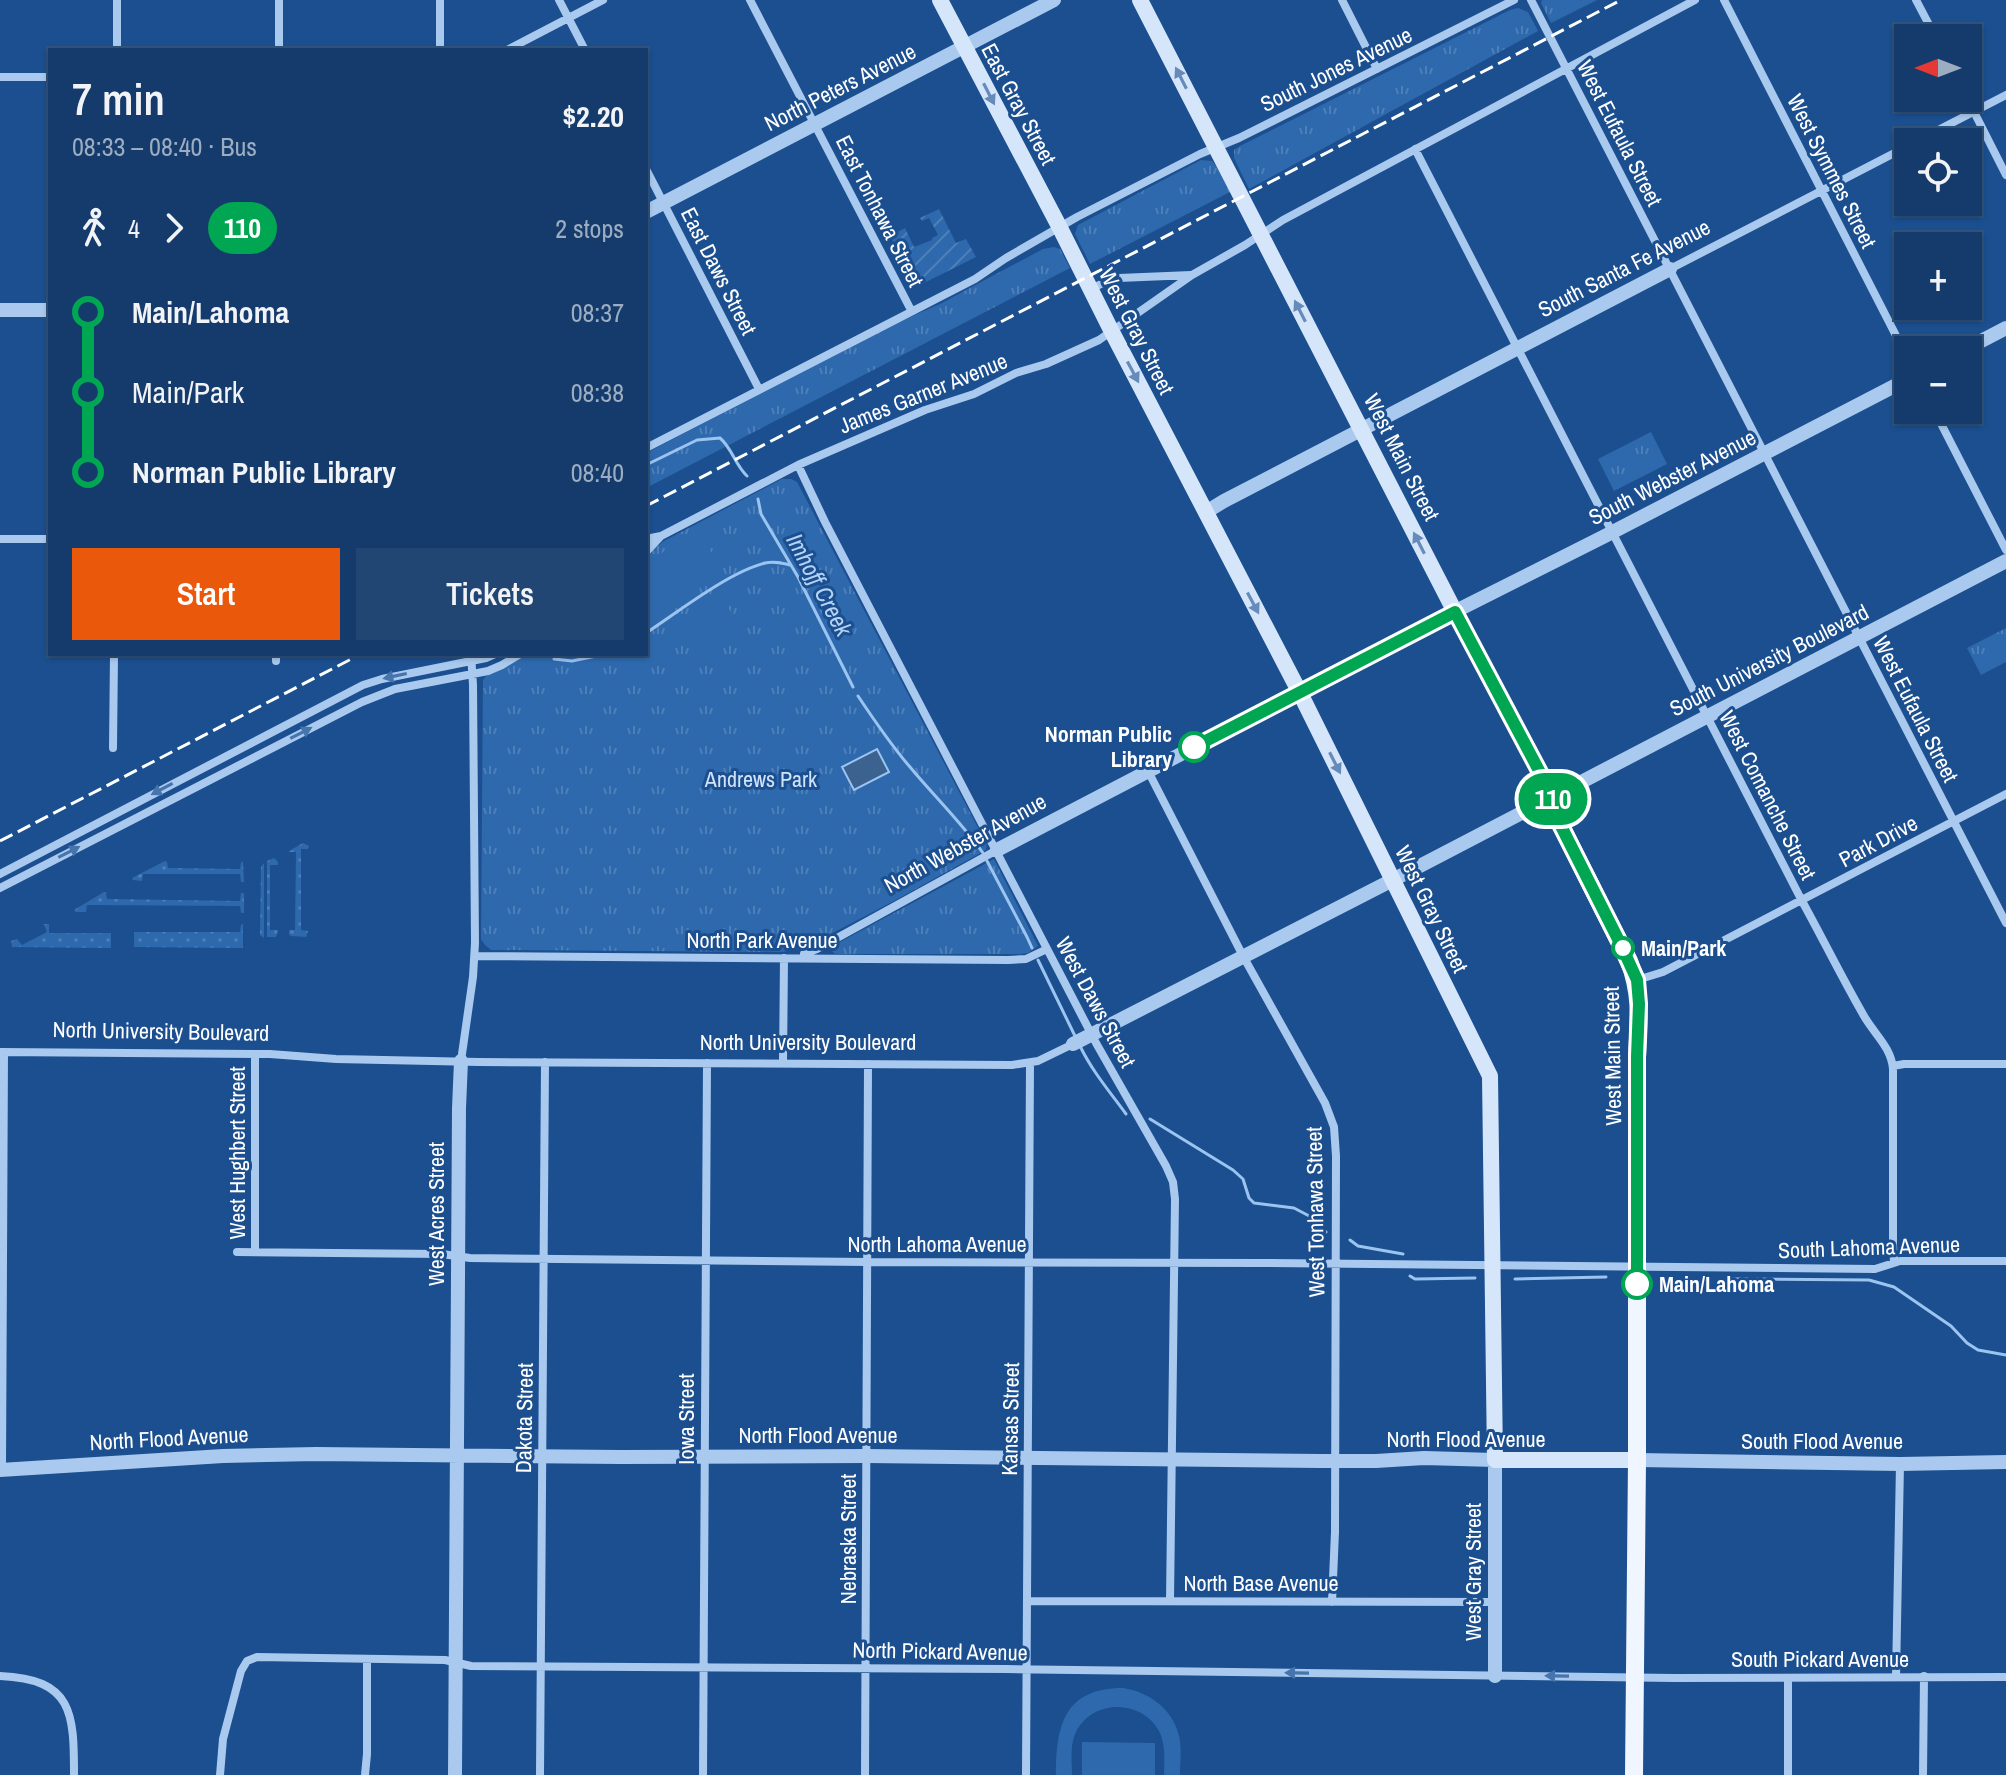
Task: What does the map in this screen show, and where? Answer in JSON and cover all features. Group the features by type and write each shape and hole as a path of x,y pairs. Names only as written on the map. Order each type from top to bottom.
{"main road":[{"name":"East Gray Street","path":"940,0 1060,228"},
{"name":"West Main Street","path":"1140,0 1553,797 1558,820 1637,980 1634,1775"},
{"name":"West Gray Street","path":"1060,228 1300,693 1490,1076 1495,1460"},
{"name":"North Flood Avenue","path":"1495,1460 1637,1460"}],"street":[{"path":"117,0 117,48"},
{"path":"279,0 279,48"},
{"path":"440,0 440,48"},
{"path":"559,0 584,48"},
{"path":"511,48 603,0"},
{"name":"East Tonhawa Street","path":"750,0 911,310"},
{"name":"North Peters Avenue","path":"648,211 1054,0"},
{"path":"1342,0 1377,69"},
{"name":"South Jones Avenue","path":"648,447 975,279 1077,217 1514,0"},
{"name":"West Eufaula Street","path":"1531,0 2006,923"},
{"name":"James Garner Avenue","path":"648,539 661,536 798,465 1096,341 1192,275 1283,220 1695,0"},
{"name":"West Symmes Street","path":"1724,0 1896,336"},
{"path":"1916,0 1929,24"},
{"path":"0,77 48,77"},
{"path":"1982,108 2006,95"},
{"path":"1943,128 1974,112 2006,175"},
{"name":"West Comanche Street","path":"1415,149 1802,901 1865,1018 1887,1048 1893,1066 1894,1262"},
{"name":"South Santa Fe Avenue","path":"1206,512 1894,153"},
{"name":"East Daws Street","path":"648,173 759,389"},
{"name":"James Garner Avenue","path":"1091,289 1119,278 1192,275"},
{"path":"0,310 48,310"},
{"path":"1982,341 2006,328"},
{"name":"South Webster Avenue","path":"1455,612 1894,386"},
{"path":"1941,424 2006,550"},
{"name":"West Daws Street","path":"798,465 1047,949 1082,1039 1170,1173 1175,1199 1170,1601"},
{"name":"James Garner Avenue","path":"648,550 661,536"},
{"path":"0,539 48,539"},
{"name":"South University Boulevard","path":"1553,797 2006,561"},
{"name":"North Webster Avenue","path":"794,958 817,949 997,850 1455,612"},
{"path":"113,748 114,656"},
{"path":"0,888 362,702 395,689 473,674 502,665 517,656"},
{"path":"0,874 363,685 472,658"},
{"name":"West Acres Street","path":"455,1775 459,1108 461,1061 475,956 472,658"},
{"name":"West Tonhawa Street","path":"1148,771 1243,956 1325,1103 1334,1127 1335,1532 1332,1602"},
{"name":"Park Drive","path":"1637,980 1663,972 2006,794"},
{"name":"North University Boulevard","path":"2,1052 255,1054 336,1059 545,1062 1030,1064 1053,1055 1553,797"},
{"name":"North Park Avenue","path":"475,956 1008,960 1026,959 1047,949"},
{"path":"783,1063 784,958"},
{"path":"1,1470 2,1052"},
{"name":"West Hughbert Street","path":"255,1054 255,1252"},
{"name":"Dakota Street","path":"540,1775 545,1062"},
{"name":"Iowa Street","path":"703,1775 707,1063"},
{"name":"Nebraska Street","path":"865,1775 868,1064"},
{"name":"Kansas Street","path":"1026,1775 1030,1064"},
{"path":"1893,1066 2006,1064"},
{"name":"North Lahoma Avenue","path":"237,1252 867,1262 1637,1267"},
{"name":"South Lahoma Avenue","path":"1637,1267 1875,1269 1894,1262 2006,1261"},
{"name":"North Flood Avenue","path":"1,1470 251,1455 1495,1460"},
{"name":"West Gray Street","path":"1495,1460 1495,1676"},
{"name":"South Flood Avenue","path":"1637,1460 1900,1464 2006,1462"},
{"path":"1896,1677 1900,1464"},
{"name":"North Base Avenue","path":"1027,1601 1495,1602"},
{"name":"North Pickard Avenue","path":"220,1775 223,1739 241,1671 247,1661 257,1657 445,1660 471,1666 1635,1677"},
{"path":"365,1775 367,1659"},
{"path":"0,1676 40,1682 64,1703 72,1721 74,1775"},
{"path":"1923,1775 1924,1676"},
{"name":"South Pickard Avenue","path":"1635,1677 2006,1677"},
{"path":"1788,1678 1788,1775"}],"green space":[{"path":"1542,0 1597,0 1551,23"},
{"path":"1518,8 1528,12 1538,31 1249,189 1234,158 1234,150"},
{"path":"1201,160 1212,161 1230,192 1090,264 1075,234 1078,225"},
{"path":"939,209 956,243 966,239 976,257 916,287 890,236 905,228 914,247 932,240 938,235 929,218 922,221 920,218"},
{"path":"1043,249 1060,249 1070,268 648,487 648,452"},
{"path":"1651,432 1667,464 1614,491 1598,459"},
{"name":"Andrews Park","path":"782,479 797,482 987,845 986,850 804,948 782,952 491,950 485,945 481,939 483,680 522,656 648,656 648,553 664,541"},
{"path":"679,542 706,543 722,571 648,621 648,562"},
{"path":"717,594 746,631 706,662 678,625"},
{"path":"2006,628 2006,662 1981,675 1967,648"},
{"path":"303,843 309,846 308,849 301,849 301,930 308,931 306,937 289,934 289,930 295,930 296,852 289,851"},
{"path":"274,858 278,865 270,865 270,930 278,930 276,937 267,937 267,861"},
{"path":"994,859 1038,946 1028,953 835,954 829,948"},
{"path":"165,861 168,868 240,869 243,862 244,882 241,882 240,874 143,874 142,881 133,880 132,878"},
{"path":"264,863 264,938 260,935 261,867"},
{"path":"104,892 107,899 240,901 241,893 244,893 244,913 241,913 240,906 87,905 86,912 74,910"},
{"path":"44,924 49,924 49,933 111,933 111,948 12,947 11,941 17,939 22,945 47,932"},
{"path":"243,924 243,948 134,947 134,932 240,932"},
{"path":"1123,1688 1142,1693 1166,1710 1176,1726 1180,1741 1180,1775 1164,1775 1163,1742 1151,1720 1140,1712 1115,1707 1090,1715 1081,1724 1073,1742 1072,1775 1056,1775 1058,1741 1067,1713 1088,1695"},
{"path":"1082,1742 1155,1743 1155,1775 1082,1775"}],"shaded area":[{"path":"877,749 889,772 854,790 842,767"}],"waterway":[{"name":"Imhoff Creek","path":"648,464 697,440 720,438 747,476"},
{"name":"Imhoff Creek","path":"758,499 761,514 798,577 853,687"},
{"path":"648,632 736,575 765,563 790,565"},
{"path":"554,659 572,661 596,656"},
{"name":"Imhoff Creek","path":"858,696 896,750 983,853"},
{"name":"Imhoff Creek","path":"987,861 1032,948"},
{"name":"Imhoff Creek","path":"1038,960 1075,1036"},
{"name":"Imhoff Creek","path":"1080,1046 1126,1114"},
{"name":"Imhoff Creek","path":"1150,1119 1233,1170 1243,1179 1249,1198 1254,1203 1294,1208 1313,1218 1326,1232"},
{"name":"Imhoff Creek","path":"1350,1240 1358,1246 1403,1254"},
{"name":"Imhoff Creek","path":"1410,1276 1415,1279 1475,1278"},
{"name":"Imhoff Creek","path":"1515,1279 1606,1277"},
{"name":"Imhoff Creek","path":"1729,1279 1869,1280 1894,1287 1951,1326 1978,1350 2006,1355"}],"railway":[{"path":"648,505 1621,0"},
{"path":"0,841 357,656"}],"bus line":[{"name":"110","path":"1194,747 1455,612 1553,797 1558,820 1637,980 1637,1284"}],"place":[{"name":"Norman Public Library","path":"1194,747"},
{"name":"Main/Park","path":"1623,948"},
{"name":"Main/Lahoma","path":"1637,1284"}]}
